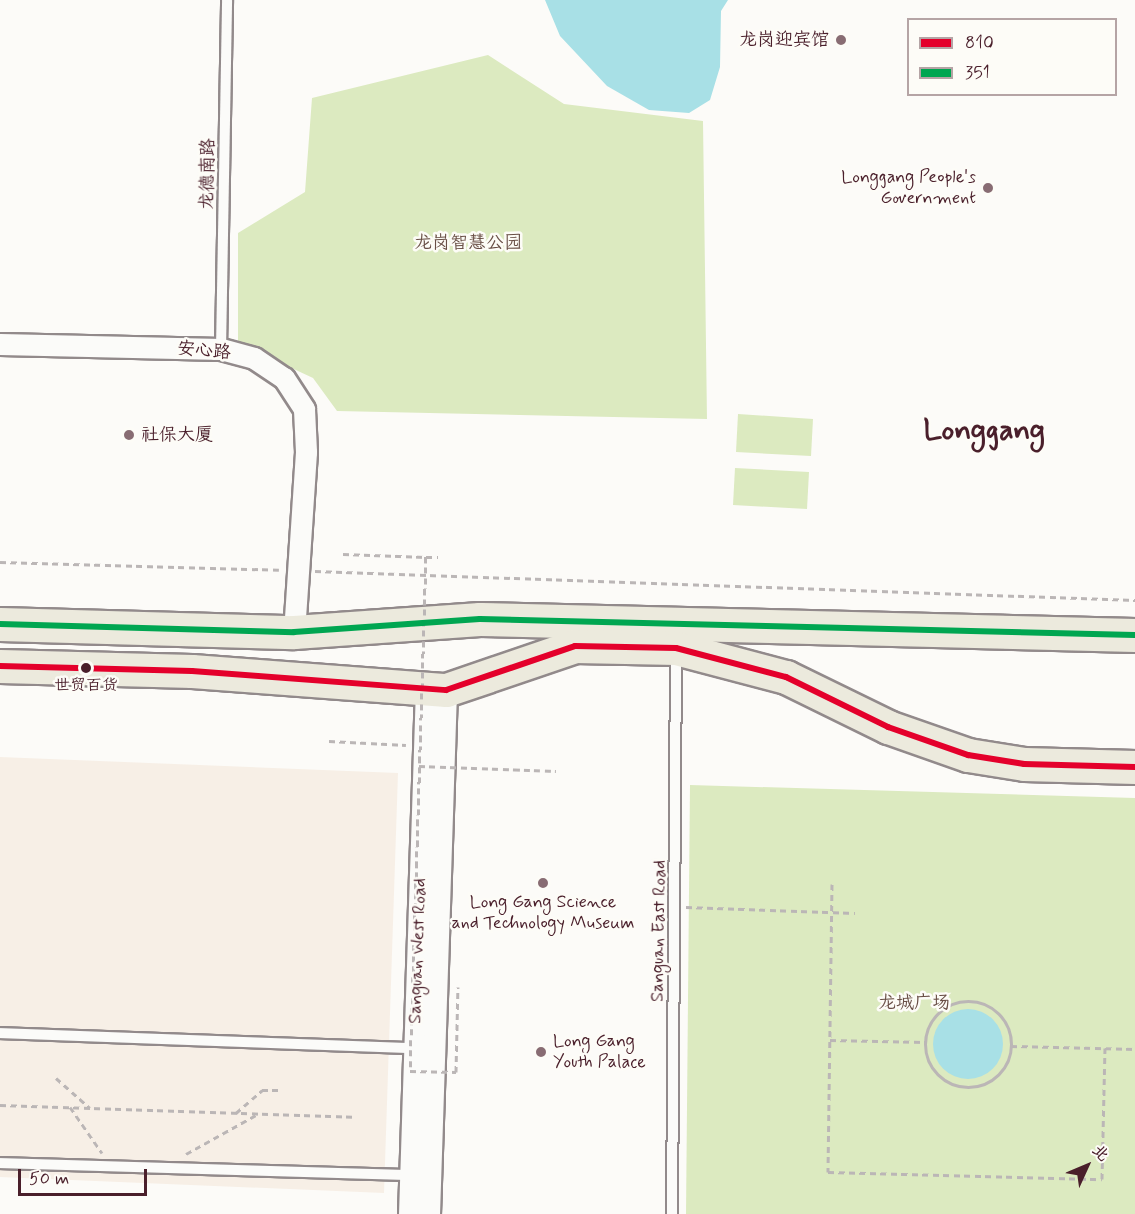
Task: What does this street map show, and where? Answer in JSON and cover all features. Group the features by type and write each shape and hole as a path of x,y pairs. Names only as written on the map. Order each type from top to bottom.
{"main road":[{"path":"0,624 294,633 480,619 1135,635"},
{"path":"0,666 192,670 436,689 574,646 676,648 786,677 888,727 968,754 1024,765 1135,767"}],"street":[{"name":"安心路","path":"0,344 221,349 254,358 284,378 304,409 294,633"},
{"name":"Sanguan West Road","path":"429,1214 424,1049 436,689"},
{"name":"Sanguan West Road","path":"409,1214 410,1174 424,1049"}],"lane":[{"name":"龙德南路","path":"221,349 227,0"},
{"name":"Sanguan East Road","path":"672,1214 676,907 676,648"},
{"path":"0,1033 424,1049"},
{"path":"0,1162 410,1174"}],"path":[{"path":"343,554 438,557"},
{"path":"426,557 410,1071 456,1072 458,987"},
{"path":"0,562 1135,600"},
{"path":"329,741 420,746"},
{"path":"419,766 556,771"},
{"path":"832,884 828,1172 1102,1179 1105,1048"},
{"path":"676,907 855,913"},
{"path":"969,1001 1000,1014 1011,1046 998,1076 967,1087 937,1073 925,1042 938,1012 969,1001"},
{"path":"831,1040 925,1042"},
{"path":"1011,1046 1135,1049"},
{"path":"56,1077 91,1109"},
{"path":"236,1113 262,1090 282,1090"},
{"path":"0,1105 353,1117"},
{"path":"70,1107 105,1158"},
{"path":"174,1161 258,1114"}],"shaded area":[{"path":"0,757 398,773 384,1193 0,1177"}],"green space":[{"name":"龙岗智慧公园","path":"488,55 564,104 703,121 707,419 337,411 313,378 238,343 238,233 305,192 312,98"},
{"path":"738,414 813,419 811,456 736,452"},
{"path":"735,468 809,472 807,509 733,505"},
{"name":"龙城广场","path":"690,785 1135,798 1135,1214 686,1214"}],"water":[{"path":"545,0 728,0 721,11 720,67 710,100 689,113 649,110 607,86 560,36"},
{"path":"975,1009 988,1015 997,1024 1001,1030 1003,1044 1001,1058 993,1069 982,1077 961,1079 943,1069 935,1058 933,1037 943,1019 954,1011"}],"transit line":[{"name":"351","path":"0,624 294,632 480,619 1135,635"},
{"name":"810","path":"0,666 192,671 446,690 575,646 676,648 786,677 888,727 968,755 1024,764 1135,767"}],"place":[{"name":"龙岗迎宾馆","path":"841,40"},
{"name":"Longgang People's Government","path":"988,188"},
{"name":"社保大厦","path":"129,435"},
{"name":"世贸百货","path":"86,668"},
{"name":"Long Gang Science and Technology Museum","path":"543,883"},
{"name":"Long Gang Youth Palace","path":"541,1052"}],"district":[{"name":"Longgang","path":"984,431"}]}
